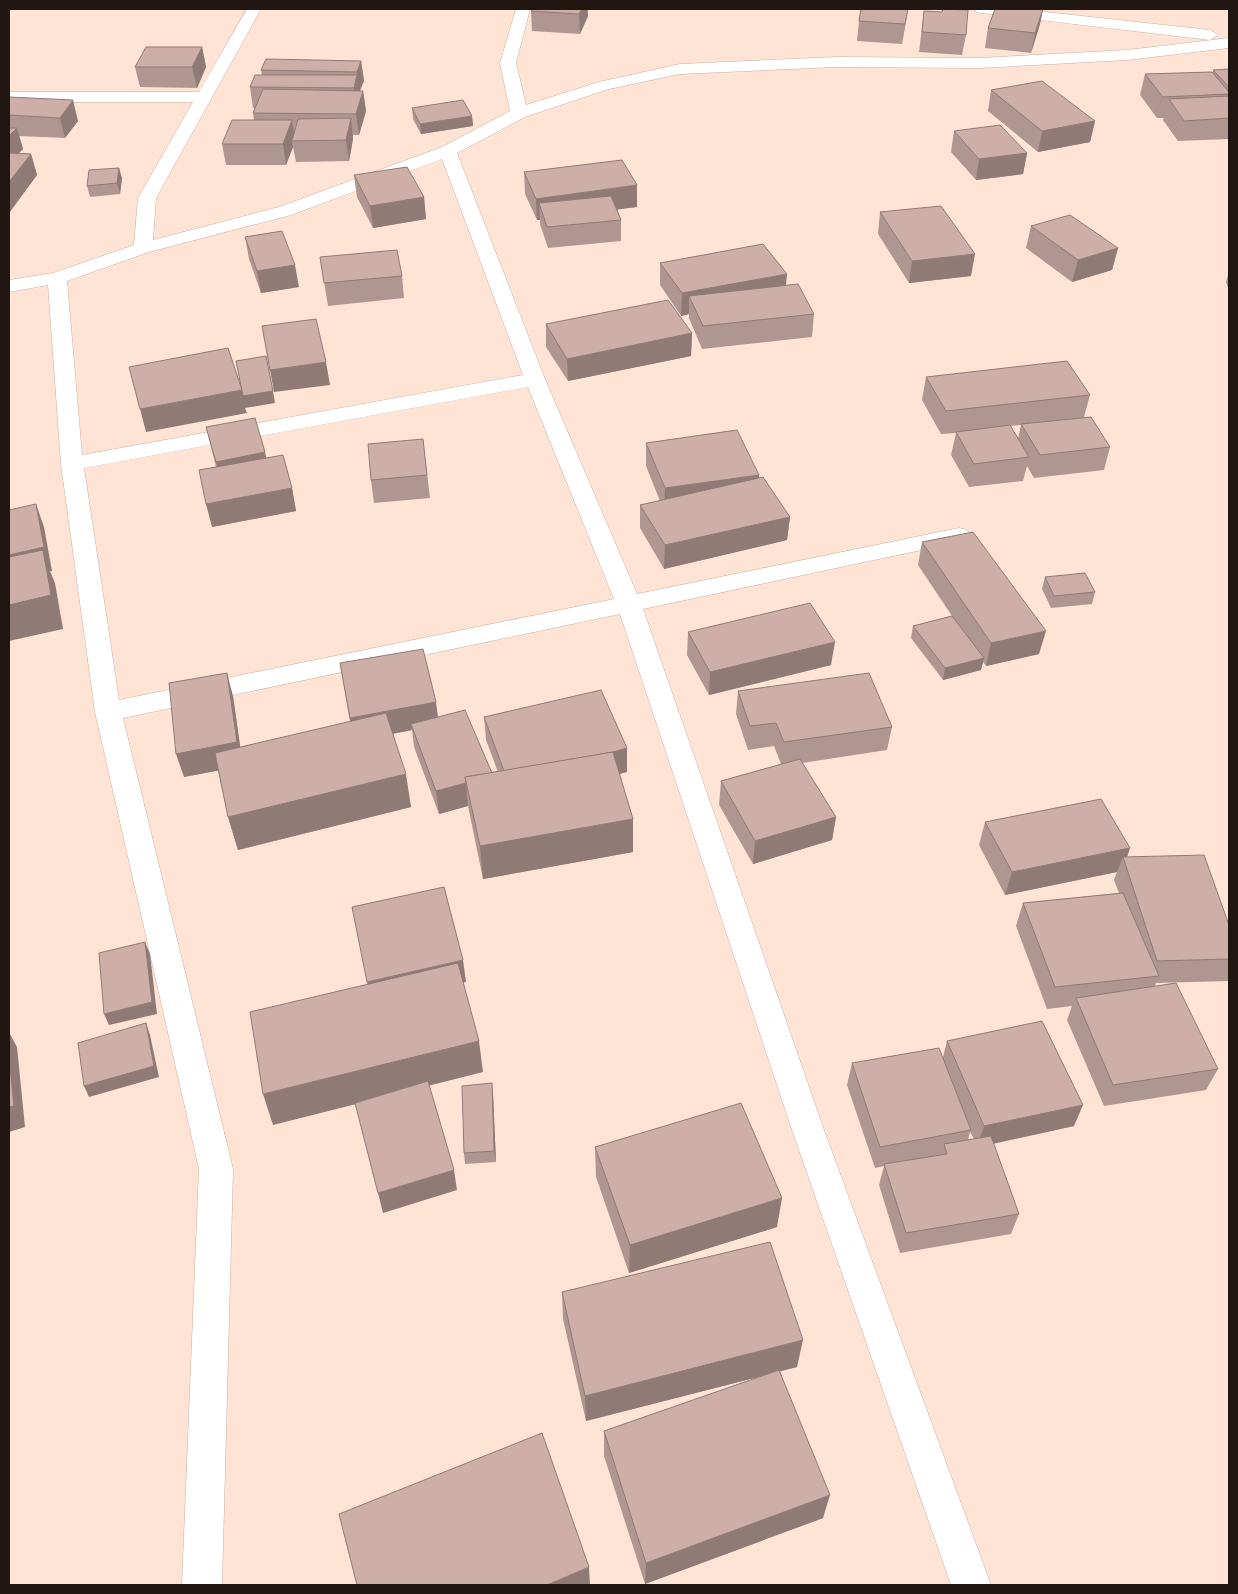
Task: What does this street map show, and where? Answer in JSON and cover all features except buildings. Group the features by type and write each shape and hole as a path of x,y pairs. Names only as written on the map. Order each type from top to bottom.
{"street":[{"path":"143,248 146,198 254,9"},
{"path":"519,113 508,63 523,9"},
{"path":"981,9 1229,37"},
{"path":"9,286 57,278 143,248 203,234 285,211 448,150 519,113 605,85 680,68 837,62 979,63 1127,55 1229,43"},
{"path":"9,98 204,97"},
{"path":"448,150 535,379 629,605 808,1130 971,1585"},
{"path":"57,278 72,464 108,712 216,1169 202,1585"},
{"path":"72,464 535,379"},
{"path":"108,712 966,534"}]}
